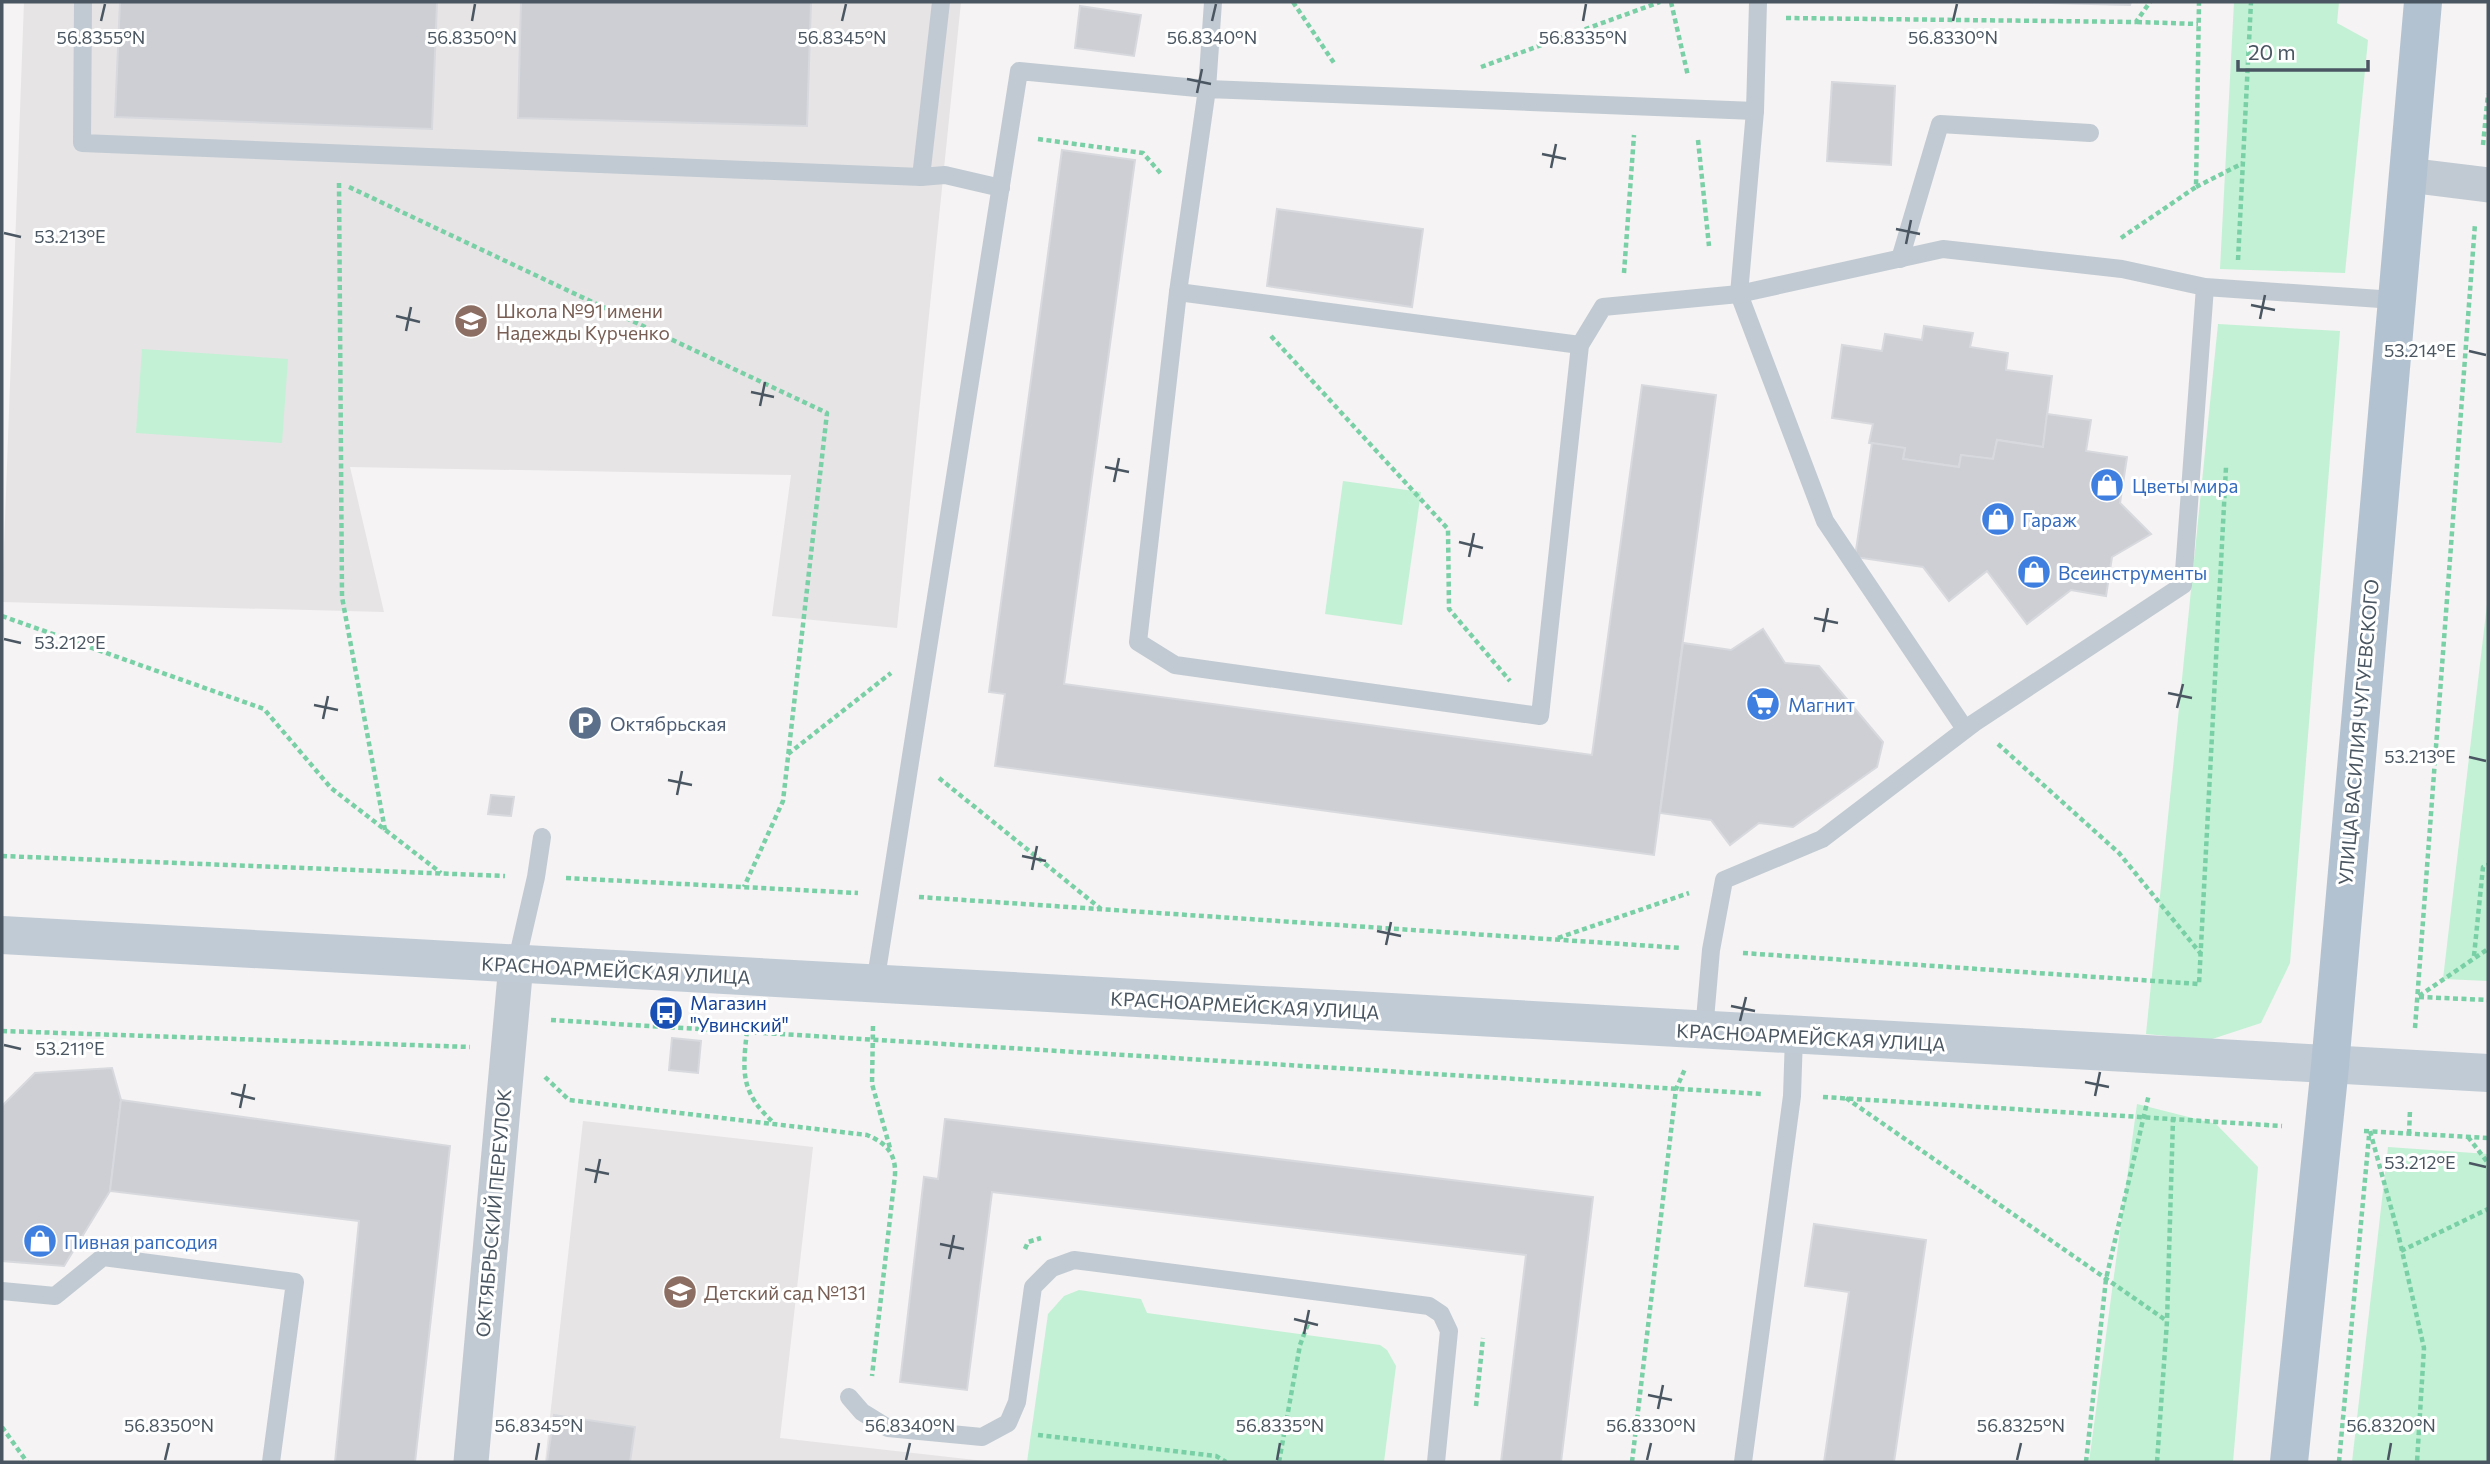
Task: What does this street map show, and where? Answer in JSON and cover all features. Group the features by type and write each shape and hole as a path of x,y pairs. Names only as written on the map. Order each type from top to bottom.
{"main road":[{"name":"УЛИЦА ВАСИЛИЯ ЧУГУЕВСКОГО","path":"2289,1462 2330,1066 2423,2"}],"street":[{"path":"2408,175 2484,184"},
{"name":"КРАСНОАРМЕЙСКАЯ УЛИЦА","path":"2,935 2488,1073"},
{"name":"ОКТЯБРЬСКИЙ ПЕРЕУЛОК","path":"471,1462 516,964"}],"lane":[{"path":"83,2 82,143 921,177 945,175 1001,188"},
{"path":"921,177 941,2"},
{"path":"1213,2 1208,89 1178,292 1138,642 1175,665 1540,716 1580,345 1603,307 1739,294 1943,249 2122,269 2204,288 2395,300"},
{"path":"1758,10 1755,111 1739,294 1825,521 1969,726"},
{"path":"875,984 1019,71 1208,89 1755,111"},
{"path":"1899,259 1940,124 2090,133"},
{"path":"1704,1031 1711,950 1724,880 1822,839 1969,726 2183,585 2204,288"},
{"path":"1178,292 1580,345"},
{"path":"516,964 542,838"},
{"path":"1743,1462 1792,1096 1794,1036"},
{"path":"2,1291 55,1296 103,1257 295,1282 271,1462"},
{"path":"849,1397 862,1412 888,1428 982,1437 1008,1423 1017,1402 1033,1287 1062,1263 1074,1261 1429,1306 1446,1321 1449,1331 1436,1462"}],"path":[{"path":"1293,2 1356,95"},
{"path":"1479,68 1660,2"},
{"path":"1671,2 1695,109 1714,297"},
{"path":"2136,22 2150,2"},
{"path":"2196,187 2199,2"},
{"path":"2236,290 2251,2"},
{"path":"1758,10 2198,24"},
{"path":"2412,1069 2484,184 2488,94"},
{"path":"1621,306 1636,107"},
{"path":"1009,136 1143,153 1190,208"},
{"path":"274,151 827,413 783,802 744,887"},
{"path":"2081,264 2196,187 2243,163"},
{"path":"339,182 342,597 385,830"},
{"path":"1238,300 1448,529 1449,609 1540,716"},
{"path":"2,856 536,877 890,895 2199,984 2227,456"},
{"path":"2,616 264,709 331,788 441,873"},
{"path":"787,755 930,642"},
{"path":"1969,726 2119,853 2201,954"},
{"path":"912,757 1102,909"},
{"path":"2474,956 2483,867 2488,865"},
{"path":"1554,940 1724,880"},
{"path":"2418,997 2474,956 2488,949"},
{"path":"872,1380 895,1175 872,1084 875,984"},
{"path":"2418,997 2488,1000"},
{"path":"2,1031 486,1047 511,1017 2488,1138"},
{"path":"747,1031 744,1080 755,1107 775,1125"},
{"path":"2086,1462 2106,1279 2141,1117 2160,1056"},
{"path":"541,1072 569,1100 866,1135 882,1142 891,1152"},
{"path":"1632,1462 1676,1089"},
{"path":"1846,1097 2167,1321"},
{"path":"2157,1462 2167,1321 2173,1119"},
{"path":"2370,1131 2424,1348 2417,1462"},
{"path":"2339,1462 2370,1131"},
{"path":"2467,1137 2488,1163"},
{"path":"2401,1251 2488,1209"},
{"path":"1024,1253 1032,1238 1050,1239"},
{"path":"1279,1462 1300,1345 1321,1292"},
{"path":"1476,1412 1483,1349 1482,1329"},
{"path":"1008,1423 1024,1432 1041,1436 1216,1456 1226,1462"},
{"path":"2,1427 27,1462"}],"shaded area":[{"name":"Школа №91 имени Надежды Курченко","path":"24,2 961,2 897,628 772,616 791,475 350,467 384,612 2,602"},
{"name":"Детский сад №131","path":"583,1121 813,1147 780,1438 993,1462 545,1462"}],"green space":[{"path":"2234,2 2339,2 2337,23 2368,40 2345,273 2220,269"},
{"path":"2218,324 2340,331 2290,963 2261,1023 2209,1040 2146,1034"},
{"path":"142,349 288,359 282,443 136,433"},
{"path":"1343,481 1421,492 1402,625 1325,614"},
{"path":"2488,596 2488,981 2443,979"},
{"path":"2137,1104 2216,1124 2258,1167 2233,1462 2089,1462"},
{"path":"2388,1147 2488,1154 2488,1462 2352,1462"},
{"path":"1079,1290 1141,1299 1147,1313 1380,1345 1387,1350 1396,1366 1384,1462 1027,1462 1048,1314 1064,1296"}],"building":[{"path":"120,2 437,2 432,129 115,117"},
{"path":"521,2 811,2 807,126 518,118"},
{"path":"2008,2 2131,2 2130,5"},
{"path":"1080,6 1141,15 1134,56 1075,48"},
{"path":"1832,82 1895,86 1891,165 1827,161"},
{"path":"1062,150 1135,160 1064,684 1592,755 1642,385 1716,395 1654,855 995,766 1005,694 989,692"},
{"path":"1277,209 1423,229 1412,307 1267,286"},
{"path":"1924,326 1973,333 1970,347 2008,353 2006,370 2052,376 2043,447 1997,440 1993,459 1961,455 1959,467 1903,459 1905,448 1869,443 1873,424 1832,418 1842,345 1882,351 1885,334 1922,340"},
{"name":"Гараж","path":"2047,414 2091,420 2086,451 2127,457 2120,503 2151,534 2112,557 2106,596 2071,590 2027,624 1987,571 1949,601 1923,567 1855,557 1872,443 1905,448 1903,459 1959,467 1961,455 1993,459 1997,440 2043,447"},
{"name":"Магнит","path":"1763,629 1785,663 1819,666 1883,742 1877,767 1793,827 1759,823 1730,845 1711,820 1660,813 1683,643 1731,650"},
{"path":"491,795 514,797 511,816 488,814"},
{"path":"672,1038 701,1041 698,1073 669,1070"},
{"path":"112,1068 121,1100 110,1191 64,1266 2,1261 2,1106 35,1073"},
{"path":"121,1100 450,1146 415,1462 335,1462 359,1221 110,1191"},
{"path":"945,1119 1593,1197 1561,1462 1501,1462 1526,1255 992,1192 967,1390 900,1382 924,1177 938,1179"},
{"path":"1814,1224 1926,1240 1894,1462 1824,1462 1849,1292 1805,1286"},
{"path":"554,1415 635,1427 630,1462 547,1462"}],"place":[{"name":"Школа №91 имени Надежды Курченко","path":"471,321"},
{"name":"Цветы мира","path":"2107,485"},
{"name":"Гараж","path":"1998,519"},
{"name":"Всеинструменты","path":"2034,572"},
{"name":"Магнит","path":"1763,704"},
{"name":"Октябрьская","path":"585,723"},
{"name":"Магазин \"Увинский\"","path":"666,1013"},
{"name":"Пивная рапсодия","path":"40,1241"},
{"name":"Детский сад №131","path":"680,1292"}]}
